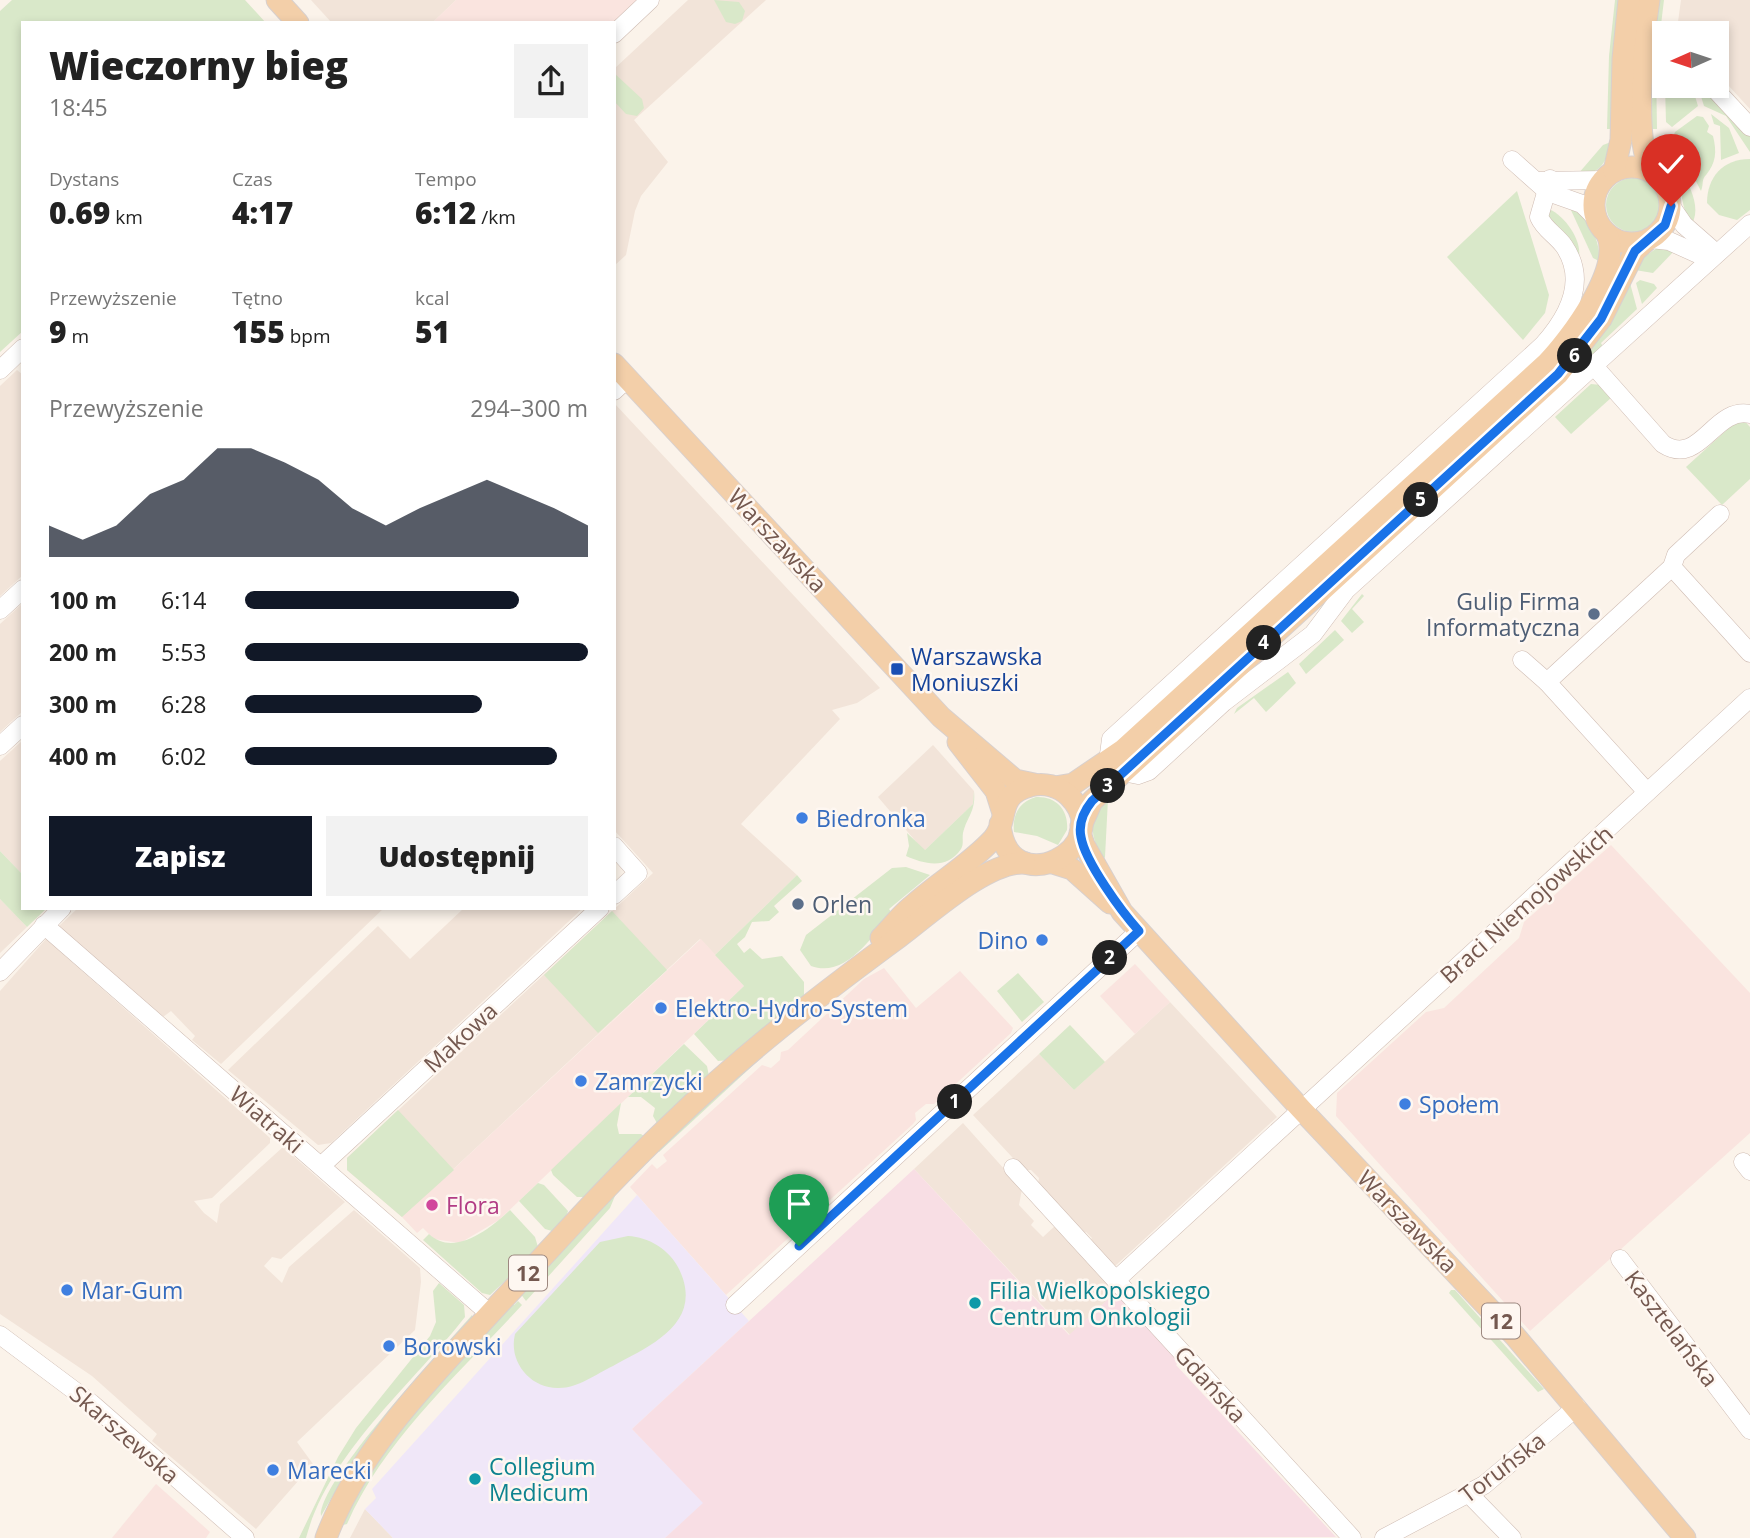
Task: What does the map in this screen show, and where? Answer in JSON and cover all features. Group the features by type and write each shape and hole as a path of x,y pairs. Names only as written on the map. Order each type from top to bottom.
{"main road":[{"path":"1053,863 1071,851 1092,801 1115,767 1558,352 1595,298 1610,246 1595,198 1609,176 1621,140 1623,59 1629,0"},
{"path":"1044,786 1073,784 1115,767 1558,374 1597,327 1635,251 1665,225 1671,206 1666,187 1645,158 1641,112 1642,60 1649,0"},
{"path":"281,1 296,21"},
{"path":"1609,176 1633,167 1653,172"},
{"path":"1602,226 1625,243 1648,240"},
{"name":"Warszawska","path":"619,378 941,717 1015,780 1044,786"},
{"name":"Warszawska","path":"941,717 996,791 1001,817"},
{"path":"1044,786 1072,799 1079,812 1080,829"},
{"name":"12","path":"847,976 910,908 994,839 1001,817 1015,793 1044,786"},
{"path":"1001,817 1002,838 1009,850 1026,863"},
{"name":"Warszawska","path":"1080,829 1090,857 1122,912"},
{"name":"Warszawska","path":"1053,863 1072,869 1122,912 1301,1109 1454,1269 1577,1407 1685,1538"},
{"name":"12","path":"326,1538 350,1488 383,1437 490,1314 611,1183 670,1125 729,1072 847,976 978,880 1008,865 1053,863"}],"street":[{"path":"616,32 650,0"},
{"path":"1723,98 1750,127"},
{"path":"1512,160 1544,184 1583,204 1602,226"},
{"path":"1544,184 1609,176"},
{"path":"1544,184 1539,217 1564,246 1574,281 1570,307 1555,332 1111,739 1115,767 1138,775 1149,771 1224,702 1313,634 1346,590 1750,224"},
{"path":"1671,206 1712,256"},
{"path":"1648,240 1669,241 1712,256"},
{"path":"0,370 21,350"},
{"path":"1592,365 1664,444 1676,450 1691,448 1730,415 1750,414"},
{"path":"1547,682 1672,567 1676,555 1720,514"},
{"path":"1672,567 1750,653"},
{"path":"0,610 21,591"},
{"path":"1522,660 1547,682 1647,792"},
{"name":"Braci Niemojowskich","path":"1115,1280 1750,698"},
{"path":"0,746 21,727"},
{"path":"616,848 638,873 616,893"},
{"path":"0,972 60,910"},
{"name":"Makowa","path":"321,1166 598,910"},
{"name":"Wiatraki","path":"44,925 490,1314"},
{"path":"735,1305 1139,931"},
{"name":"Gdańska","path":"1013,1168 1352,1538"},
{"name":"Kasztelańska","path":"1620,1259 1750,1430"},
{"name":"Skarszewska","path":"0,1335 99,1410 245,1538"},
{"name":"Toruńska","path":"1384,1538 1469,1494 1577,1407"},
{"path":"1469,1494 1512,1538"}],"shaded area":[{"path":"311,0 456,0 434,21 330,21"},
{"path":"456,0 639,0 616,21 434,21"},
{"path":"688,0 766,0 634,120 668,162 641,196 635,211 626,255 616,264 616,67"},
{"path":"1681,0 1750,0 1750,109 1729,86 1729,21 1678,21"},
{"path":"17,370 21,373 21,577 0,596 0,386"},
{"path":"616,405 880,688 857,703 832,710 840,719 741,824 797,875 715,955 700,939 402,1217 347,1170 347,1158 653,873 616,832"},
{"path":"21,605 21,713 0,732 0,624"},
{"path":"21,742 21,873 0,851 0,761"},
{"path":"933,745 974,791 973,804 924,851 878,797"},
{"path":"1611,845 1750,993 1750,1133 1530,1331 1336,1116 1337,1093 1426,1012 1444,1008 1519,938 1524,922"},
{"path":"0,899 27,927 0,953"},
{"path":"76,910 382,910 221,1064 192,1040 195,1036 171,1011 163,1017 58,927"},
{"path":"462,910 581,910 331,1143 318,1145 228,1070 378,926 410,959"},
{"path":"46,939 270,1138 270,1143 212,1198 194,1201 204,1213 217,1223 220,1204 283,1147 345,1202 281,1259 272,1257 264,1266 282,1283 289,1267 354,1210 420,1268 421,1282 415,1330 297,1442 313,1464 256,1529 152,1441 157,1434 92,1376 0,1314 0,991"},
{"path":"701,939 744,986 499,1220 460,1243 434,1239 423,1228 417,1233 402,1217"},
{"path":"1135,964 1170,1002 1135,1034 1100,996"},
{"path":"884,968 916,1008 960,971 1013,1028 1011,1033 934,1104 926,1104 915,1113 916,1120 913,1124 726,1295 630,1187 652,1164 657,1169 667,1161 663,1155 762,1065 771,1068 780,1060 781,1052 788,1050 864,979"},
{"path":"1170,1002 1277,1117 1114,1267 1089,1241 1092,1238 1086,1232 1083,1234 1038,1185 1039,1178 1031,1170 1024,1170 973,1115 1039,1054 1074,1090"},
{"path":"963,1123 1022,1189 1019,1205 1034,1221 1031,1225 1043,1237 1056,1225 1117,1291 1070,1335 914,1169"},
{"path":"914,1169 1069,1335 1117,1291 1181,1360 1176,1365 1336,1537 665,1538 703,1503 632,1429"},
{"path":"637,1195 749,1321 632,1429 704,1503 665,1538 393,1538 365,1509 376,1498 372,1489"},
{"path":"156,1484 210,1532 206,1538 112,1538"},
{"path":"365,1509 393,1538 350,1538"}],"green space":[{"path":"12,0 245,0 264,21 21,21 21,333 0,352 0,11"},
{"path":"714,0 739,2 745,11 742,21 735,24 726,22"},
{"path":"1615,0 1621,0 1613,129 1607,129 1609,56"},
{"path":"1658,0 1664,0 1661,21 1656,21"},
{"path":"1652,67 1652,98 1657,98 1657,129 1651,129"},
{"path":"616,75 642,99 644,108 637,116 626,114 616,103"},
{"path":"1665,98 1696,98 1698,106 1672,127 1666,122"},
{"path":"1701,98 1715,98 1750,135 1750,152 1726,116 1704,106"},
{"path":"1711,114 1729,128 1739,153 1721,160 1720,126 1714,124"},
{"path":"1697,116 1703,117 1709,126 1707,132 1713,136 1715,147 1714,162 1704,179 1701,191 1673,137 1675,132"},
{"path":"1611,142 1605,161 1597,170 1578,174 1603,145"},
{"path":"1653,143 1663,143 1668,148 1689,185 1695,205 1692,224 1675,181 1658,156"},
{"path":"1750,159 1750,210 1737,220 1719,215 1707,203 1713,178 1718,171 1732,162"},
{"path":"1633,178 1652,186 1660,205 1652,224 1633,232 1614,224 1606,205 1614,186"},
{"path":"1517,191 1549,295 1545,313 1523,340 1447,257"},
{"path":"1546,208 1559,215 1570,228 1577,242 1579,257 1548,218"},
{"path":"1570,208 1588,223 1592,230 1598,245 1599,261 1593,258"},
{"path":"1657,248 1676,249 1653,273 1635,270 1641,259"},
{"path":"1640,280 1654,284 1657,288 1642,304 1636,283"},
{"path":"1630,283 1637,309 1601,343 1603,347 1325,612 1320,609 1327,598 1564,380 1606,328"},
{"path":"1591,384 1601,385 1612,397 1571,434 1555,417"},
{"path":"1741,417 1750,427 1750,479 1722,505 1686,467"},
{"path":"1362,594 1364,596 1352,609 1364,622 1352,633 1341,621"},
{"path":"1335,630 1344,640 1306,674 1299,664"},
{"path":"1288,672 1296,683 1266,712 1254,698 1234,714 1237,708"},
{"path":"974,791 974,804 963,833 962,847 955,856 942,863 928,863 906,856 909,846 907,833 925,850 973,804"},
{"path":"1036,797 1055,802 1066,816 1067,830 1058,845 1037,836 1014,832 1014,820 1018,810 1025,802"},
{"path":"1108,799 1103,860 1095,842 1093,828 1097,814"},
{"path":"0,851 21,873 21,910 45,910 27,927 0,899"},
{"path":"906,867 930,875 889,909 892,913 858,953 836,966 811,966 800,950 806,935 892,868"},
{"path":"797,875 802,881 774,906 779,912 769,921 752,922 745,937 737,944 744,953 750,948 762,959 782,956 804,982 804,998 729,1060 718,1061 694,1034 744,986 715,955"},
{"path":"612,911 667,970 598,1033 544,975"},
{"path":"1018,973 1044,1002 1022,1022 997,991"},
{"path":"1070,1025 1105,1062 1074,1090 1039,1054"},
{"path":"684,1044 707,1066 709,1076 658,1125 653,1116 655,1108 641,1097 628,1097"},
{"path":"761,1058 659,1152 677,1128"},
{"path":"621,1103 617,1125 619,1134 641,1134 645,1137 585,1197 577,1197 551,1170"},
{"path":"398,1110 454,1170 402,1217 347,1170 347,1158"},
{"path":"646,1160 649,1161 617,1191 610,1208 526,1301 520,1293"},
{"path":"538,1183 544,1185 568,1211 565,1220 552,1231 545,1229 519,1201"},
{"path":"510,1210 535,1237 538,1247 508,1283 505,1281 490,1295 482,1293 423,1240 429,1234 439,1241 461,1242 483,1232"},
{"path":"628,1236 644,1239 658,1246 675,1262 685,1288 685,1304 679,1318 657,1341 580,1383 559,1388 539,1384 531,1379 518,1364 515,1334 600,1242"},
{"path":"439,1283 464,1305 465,1317 352,1448 317,1507 306,1538 299,1538 338,1457 356,1428 430,1336 436,1322 433,1291"},
{"path":"1455,1290 1544,1389 1538,1392 1449,1293"},
{"path":"518,1301 522,1305 450,1381 381,1463 347,1524 343,1525 377,1464 418,1408 511,1303 514,1305"},
{"path":"472,1315 472,1320 343,1478 321,1516 325,1499 360,1446"}],"place":[{"name":"Gulip Firma Informatyczna","path":"1594,614"},
{"name":"Warszawska Moniuszki","path":"897,669"},
{"name":"Biedronka","path":"802,818"},
{"name":"Orlen","path":"798,904"},
{"name":"Dino","path":"1042,940"},
{"name":"Elektro-Hydro-System","path":"661,1008"},
{"name":"Zamrzycki","path":"581,1081"},
{"name":"Społem","path":"1405,1104"},
{"name":"Flora","path":"432,1205"},
{"name":"Mar-Gum","path":"67,1290"},
{"name":"Filia Wielkopolskiego Centrum Onkologii","path":"975,1303"},
{"name":"Borowski","path":"389,1346"},
{"name":"Marecki","path":"273,1470"},
{"name":"Collegium Medicum","path":"475,1479"}],"route":[{"path":"799,1246 1139,931 1122,912 1081,839 1083,816 1092,801 1570,362 1611,302 1635,251 1657,235 1668,219 1671,206"}]}
